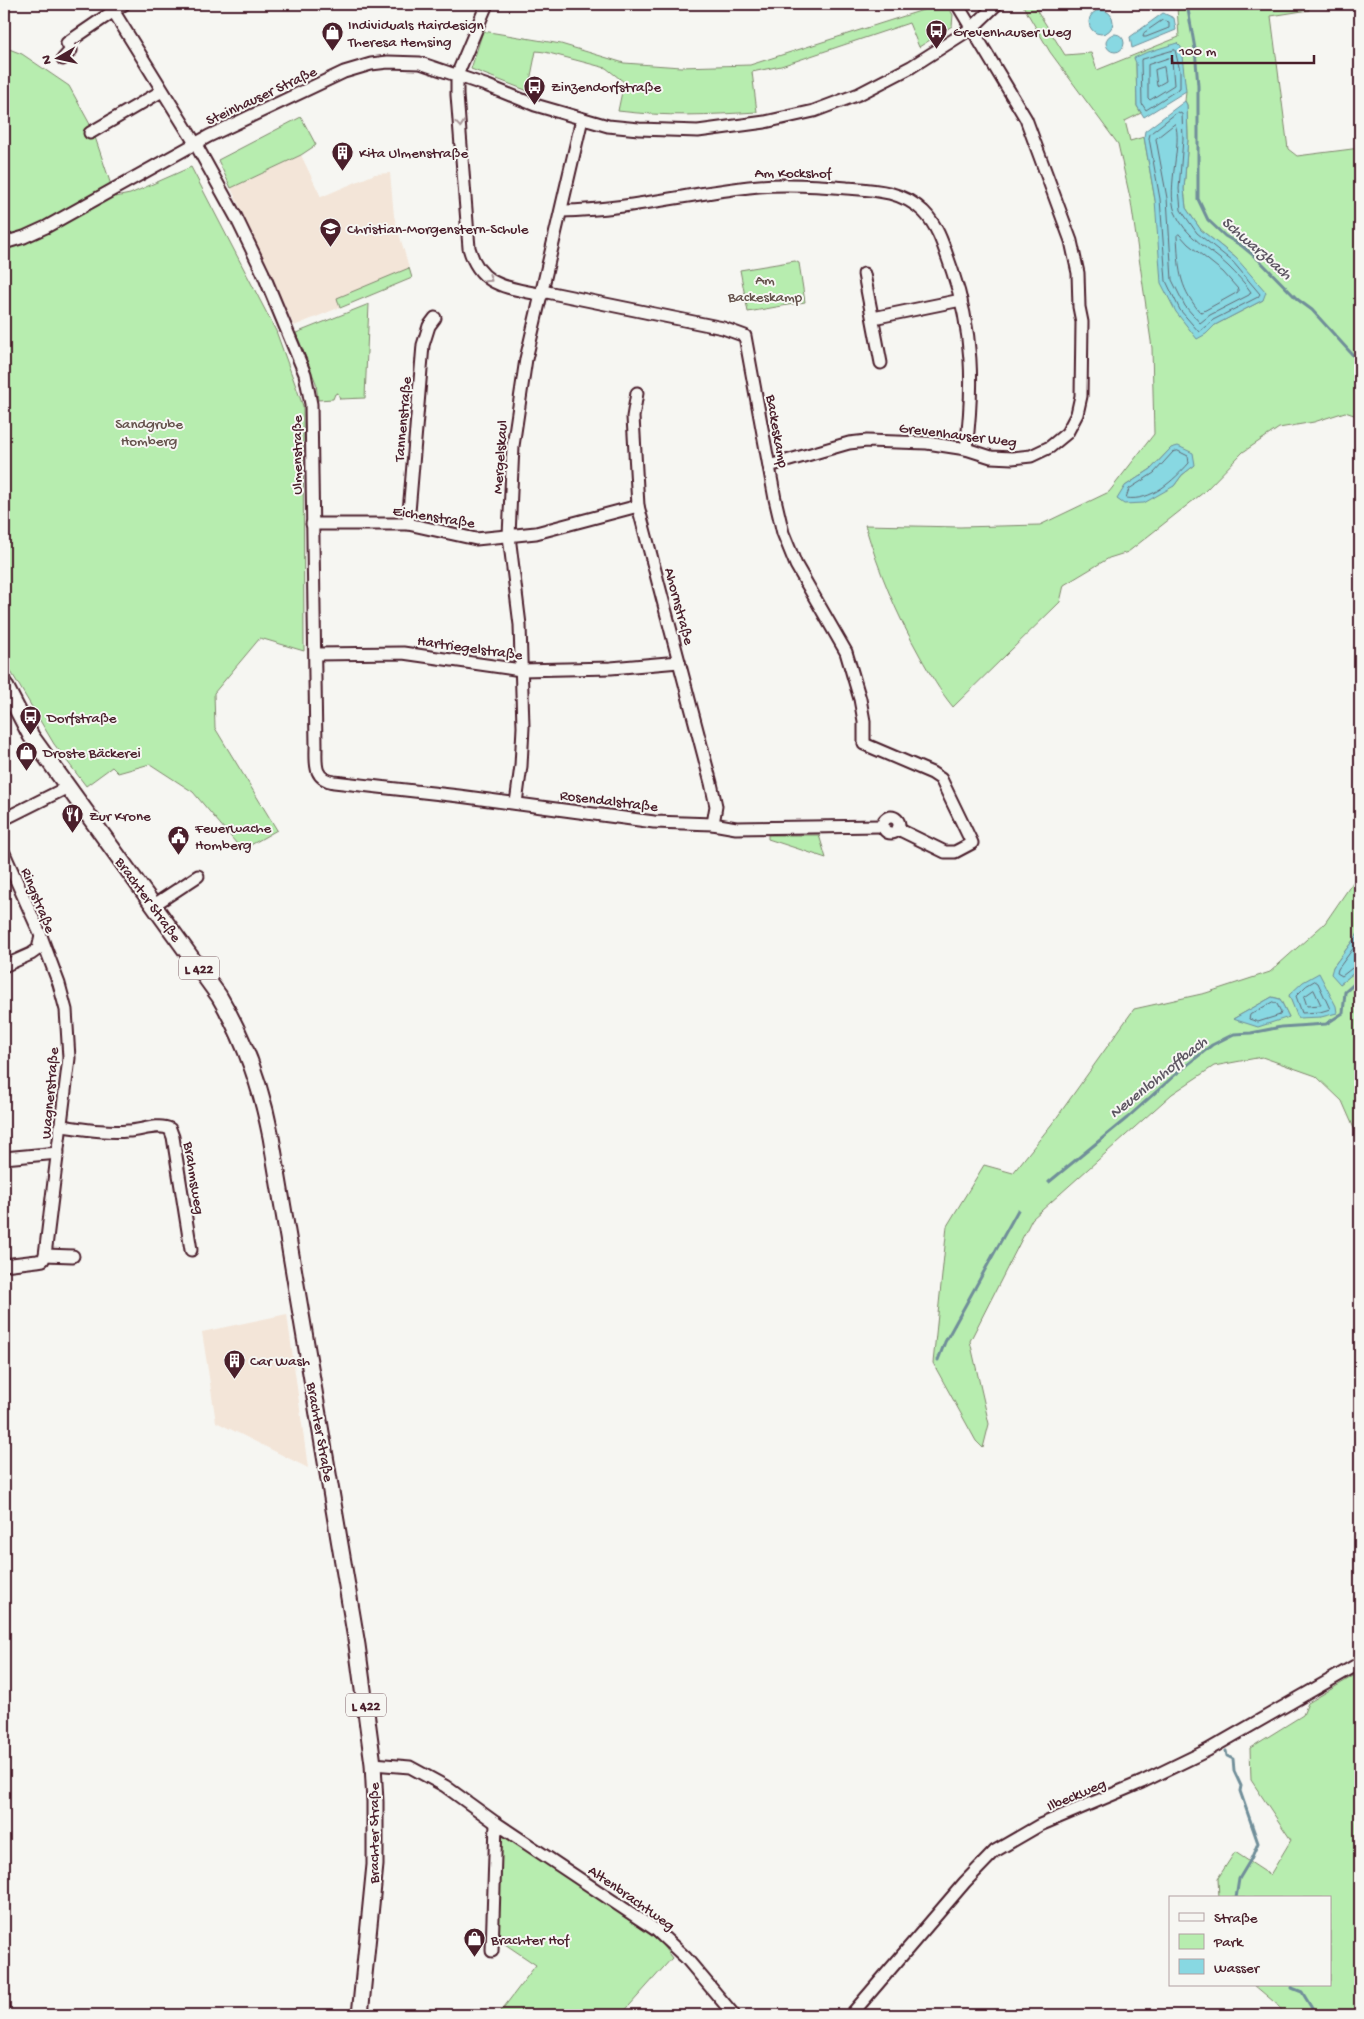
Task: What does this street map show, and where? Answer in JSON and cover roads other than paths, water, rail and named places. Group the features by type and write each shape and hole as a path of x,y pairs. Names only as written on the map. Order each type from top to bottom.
{"main road":[{"name":"L 422","path":"4,684 31,736 68,787"},
{"name":"Brachter Straße","path":"68,787 202,972 227,1010 253,1066 265,1106 357,1645 373,1764 375,1865 360,2015"}],"street":[{"path":"63,59 71,50 67,43 111,7 124,4"},
{"path":"487,4 457,75 469,248 472,259 482,275 493,283 542,293"},
{"name":"Grevenhauser Weg","path":"769,466 849,443 867,441 927,443 966,449 991,456 1012,458 1031,456 1050,447 1067,433 1077,414 1081,396 1082,322 1079,306 1078,273 1071,241 1026,119 957,4"},
{"name":"Steinhauser Straße","path":"4,242 24,237 46,227 195,143 344,72 371,64 412,62 457,75 535,105 582,119 624,128 698,131 765,122 814,111 859,94 900,73 972,28 997,4"},
{"name":"Ulmenstraße","path":"111,7 195,143 236,216 263,273 304,374 311,404 317,766 318,773 322,778 326,781 334,782"},
{"path":"90,133 162,91"},
{"name":"Mergelskaul","path":"516,803 522,766 522,670 519,613 510,536 513,446 526,359 582,119"},
{"name":"Am Kockshof","path":"562,211 669,200 751,186 814,184 884,191 900,195 913,203 932,221 944,248 961,300 969,338 972,375 971,415 966,449"},
{"path":"864,274 881,363"},
{"name":"Backeskamp","path":"542,293 723,328 745,336 783,533 796,565 846,652 858,691 864,721 864,744 932,773 941,779 972,843 955,852 945,852 898,829"},
{"path":"873,318 961,300"},
{"name":"Tannenstraße","path":"408,524 423,345 429,326 435,318"},
{"name":"Ahornstraße","path":"637,393 633,417 638,506 716,806 713,824"},
{"name":"Eichenstraße","path":"312,524 408,524 476,539 536,534 638,506"},
{"name":"Hartriegelstraße","path":"316,654 403,653 522,670 611,668 679,662"},
{"name":"Rosendalstraße","path":"334,782 516,803 654,822 713,824 736,828 882,826 884,819 892,816 898,821 898,829"},
{"path":"4,819 68,787"},
{"name":"Ringstraße","path":"4,853 41,936 38,949 4,966"},
{"path":"154,906 198,876"},
{"name":"Wagnerstraße","path":"41,936 51,959 66,1010 69,1058 62,1126 44,1257"},
{"name":"Brahmsweg","path":"62,1126 128,1132 163,1127 170,1129 173,1136 191,1250"},
{"path":"4,1158 58,1153"},
{"path":"4,1265 44,1257 73,1256"},
{"name":"Ilbeckweg","path":"851,2015 964,1882 995,1851 1040,1826 1142,1782 1208,1750 1360,1663"},
{"name":"Altenbrachtweg","path":"373,1764 404,1766 417,1770 445,1786 496,1823 663,1936 686,1958 734,2015"},
{"path":"492,1951 496,1823"}],"water":[{"path":"1101,10 1109,14 1113,22 1109,30 1101,34 1093,30 1089,22 1093,14"},
{"path":"1163,13 1174,18 1176,30 1132,48 1130,37"},
{"path":"1111,34 1119,34 1124,39 1122,50 1111,52 1106,47 1106,39"},
{"path":"1177,43 1181,47 1186,91 1144,117 1137,106 1136,63 1134,58"},
{"path":"1185,101 1187,105 1188,139 1184,189 1186,208 1201,230 1236,258 1266,292 1263,300 1215,325 1206,334 1197,339 1176,312 1161,283 1155,200 1144,137 1145,131"},
{"path":"1178,446 1193,453 1195,465 1182,475 1174,486 1144,503 1124,504 1117,499 1125,486 1151,469 1171,448"},
{"path":"1360,931 1360,968 1340,984 1331,974 1333,967"},
{"path":"1319,973 1336,1006 1337,1013 1321,1017 1298,1018 1289,995 1303,982"},
{"path":"1272,997 1280,999 1289,1017 1258,1027 1233,1019"}],"waterway":[{"name":"Schwarzbach","path":"1187,4 1195,49 1198,86 1198,199 1208,220 1225,236 1242,246 1259,260 1297,299 1312,310 1360,363"},
{"name":"Neuenlohhoffbach","path":"1049,1182 1212,1045 1234,1034 1251,1033 1281,1027 1326,1024 1343,1013 1345,992 1360,979"},
{"name":"Neuenlohhoffbach","path":"938,1360 945,1342 1018,1210"},
{"path":"1226,1751 1227,1756 1233,1759 1234,1771 1241,1786 1240,1791 1258,1843 1239,1879 1236,1896"},
{"path":"1292,1986 1292,1988 1302,1992 1316,2015"}],"place":[{"name":"Grevenhauser Weg","path":"937,50"},
{"name":"Individuals Hairdesign Theresa Hemsing","path":"332,52"},
{"name":"Zinzendorfstraße","path":"535,105"},
{"name":"Kita Ulmenstraße","path":"343,171"},
{"name":"Christian-Morgenstern-Schule","path":"331,247"},
{"name":"Dorfstraße","path":"31,736"},
{"name":"Droste Bäckerei","path":"27,771"},
{"name":"Zur Krone","path":"73,834"},
{"name":"Feuerwache Homberg","path":"179,855"},
{"name":"Car Wash","path":"234,1379"},
{"name":"Brachter Hof","path":"475,1958"}],"park label":[{"name":"Am Backeskamp","path":"765,288"},
{"name":"Sandgrube Homberg","path":"149,432"}]}
